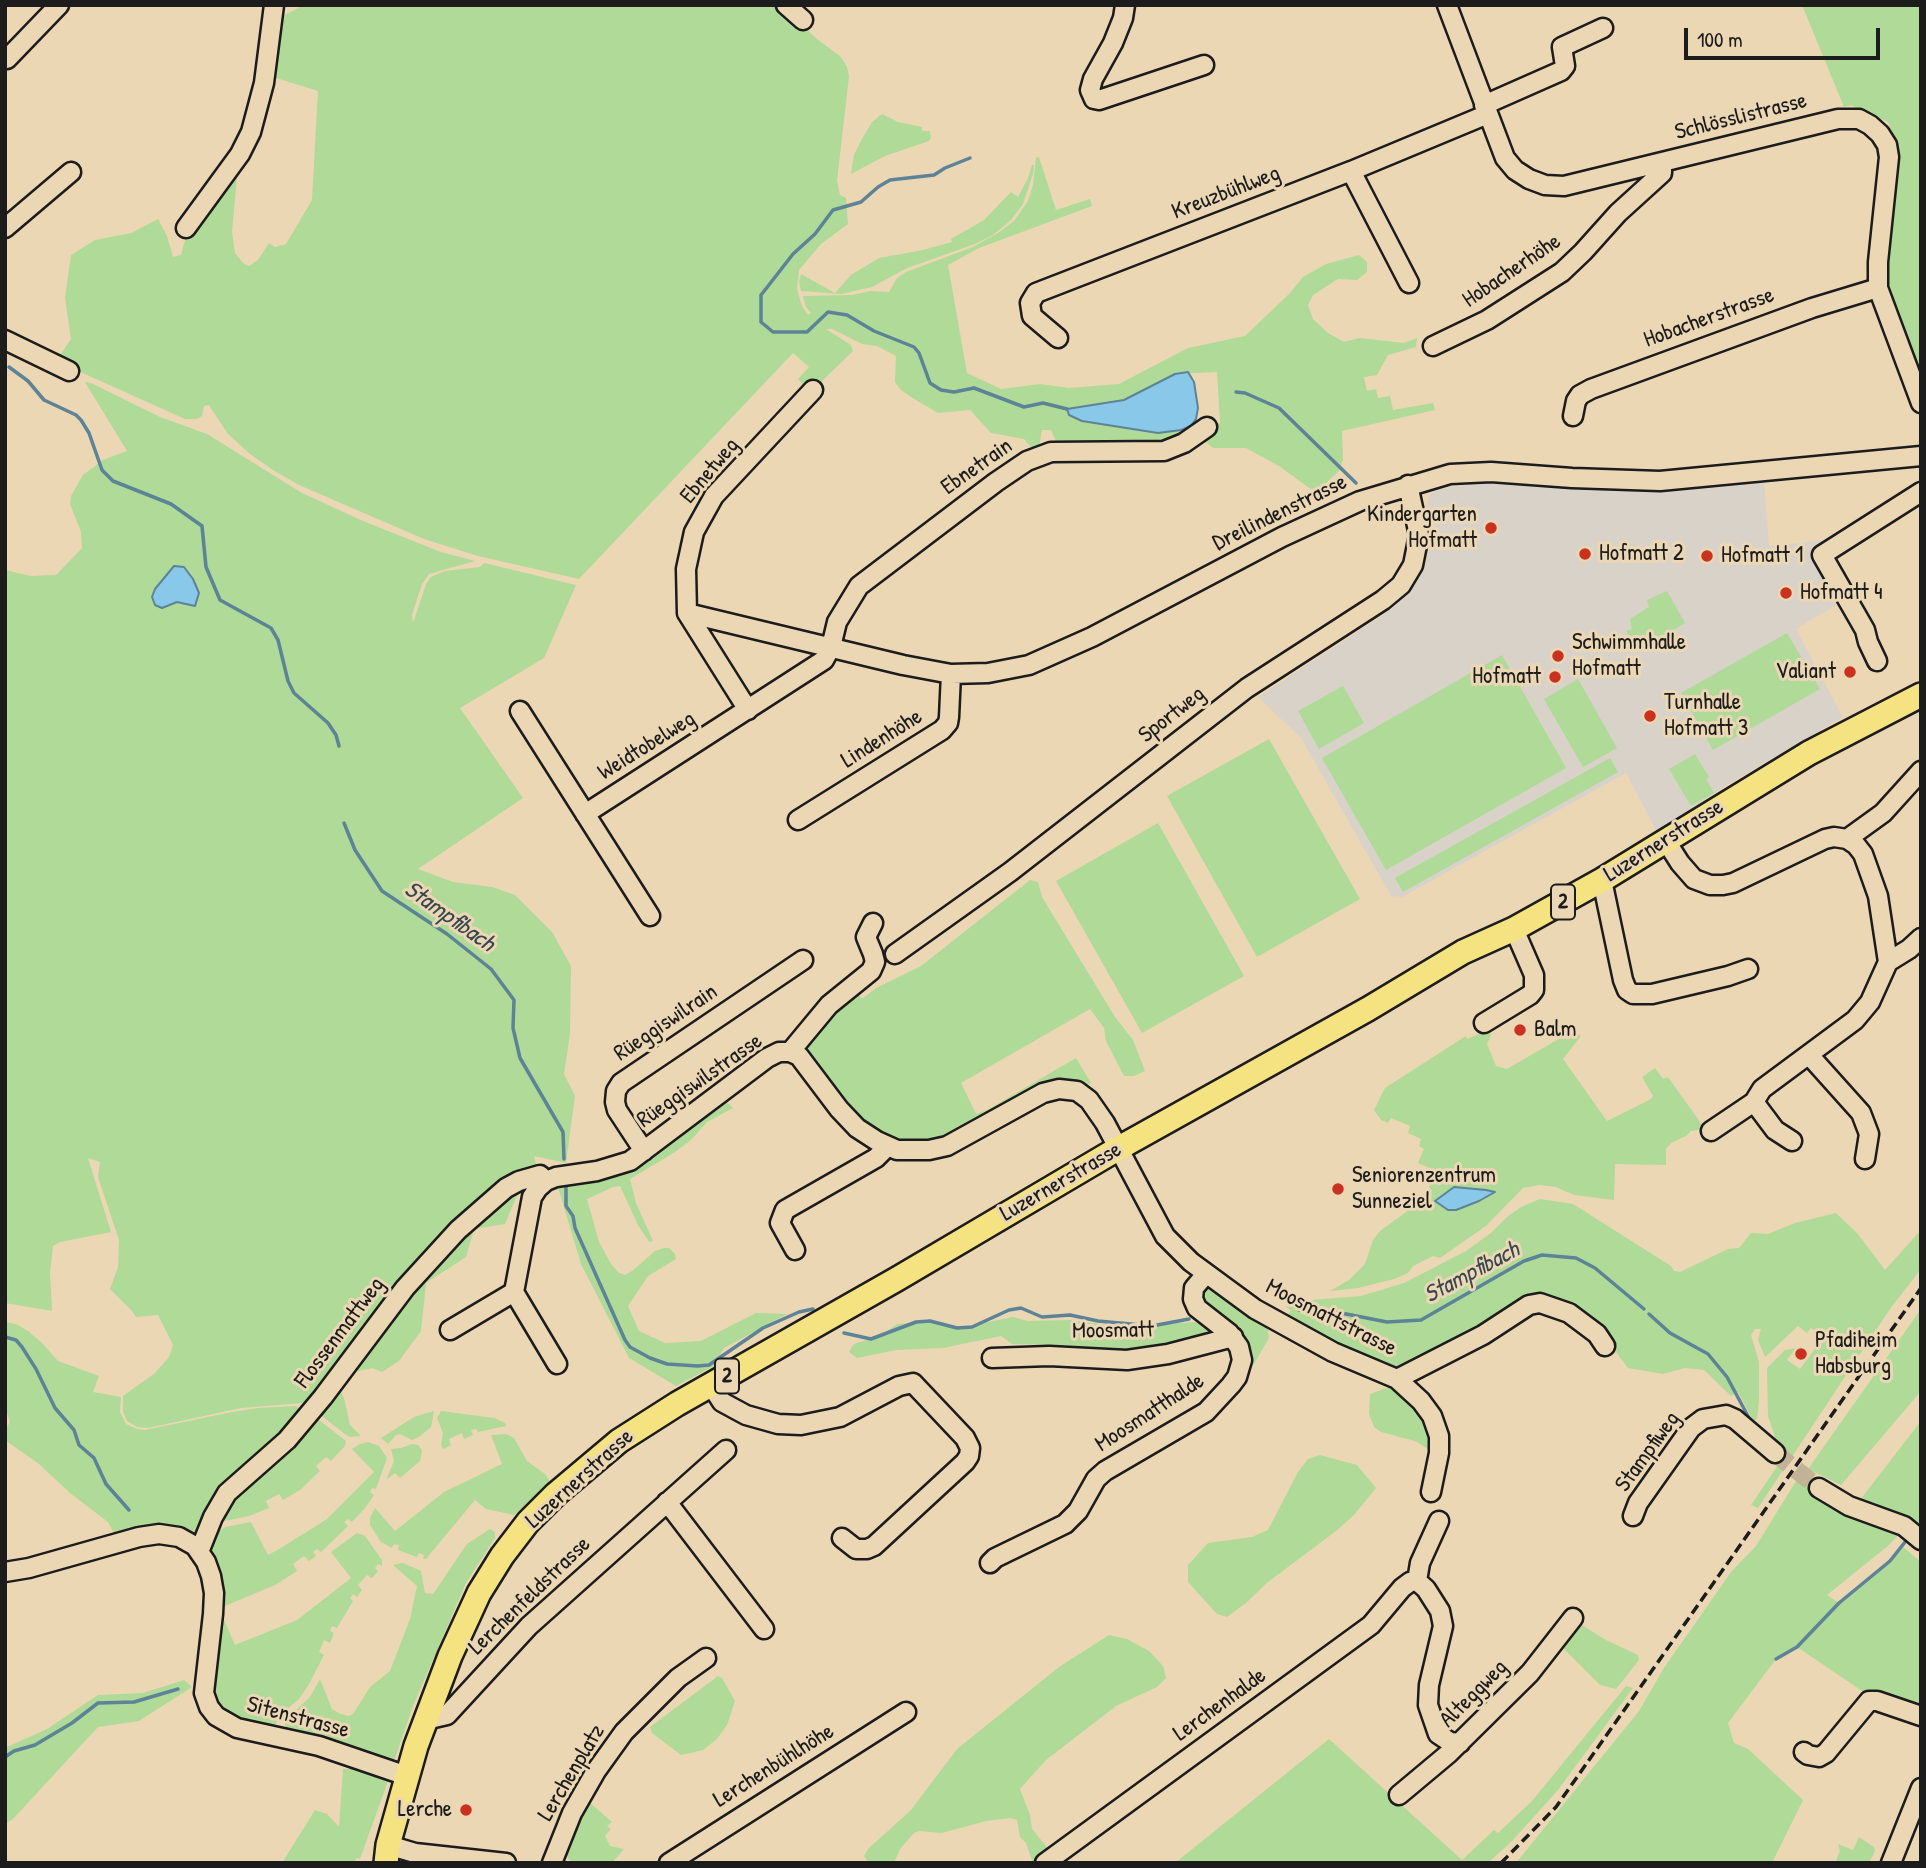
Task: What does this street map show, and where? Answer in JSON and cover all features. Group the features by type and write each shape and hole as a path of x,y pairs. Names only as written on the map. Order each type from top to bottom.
{"main road":[{"name":"Luzernerstrasse","path":"386,1858 407,1776 426,1717 478,1593 528,1522 556,1494 619,1441 640,1426 1119,1148 1368,1009 1453,958 1514,929 1602,880 1793,762 1921,695"}],"street":[{"path":"7,59 59,5"},
{"path":"186,228 240,154 251,132 264,83 274,5"},
{"path":"786,5 803,20"},
{"path":"1125,5 1113,43 1093,79 1090,90 1094,99 1099,100 1204,65"},
{"name":"Schlösslistrasse","path":"1447,5 1505,158 1515,170 1545,185 1564,186 1838,119 1859,119 1870,125 1887,145 1889,158 1878,262 1878,288 1921,403"},
{"name":"Kreuzbühlweg","path":"1058,338 1032,316 1030,303 1035,293 1351,171 1486,109 1561,71 1565,66 1563,47 1604,28"},
{"name":"Hobacherhöhe","path":"1433,346 1487,320 1562,272 1583,253 1618,213 1662,173 1662,162"},
{"path":"1351,171 1409,283"},
{"path":"5,228 71,172"},
{"name":"Hobacherstrasse","path":"1573,416 1576,401 1591,388 1812,307 1878,288"},
{"path":"5,340 69,371"},
{"name":"Ebnetweg","path":"687,613 686,569 694,532 701,515 714,496 813,390"},
{"name":"Ebnetrain","path":"831,648 837,622 859,586 1027,461 1051,452 1164,451 1184,443 1207,426"},
{"name":"Dreilindenstrasse","path":"687,613 951,674 988,673 1029,665 1092,638 1293,532 1360,501 1450,474 1660,481 1921,456"},
{"name":"Sportweg","path":"895,954 1010,872 1247,688 1383,600 1401,585 1413,565 1419,535 1408,485"},
{"path":"1877,661 1865,630 1822,555 1921,492"},
{"path":"687,613 748,710"},
{"name":"Weidtobelweg","path":"520,711 585,814 824,660 831,648"},
{"name":"Lindenhöhe","path":"798,820 942,730 949,717 951,674"},
{"path":"1847,839 1883,813 1921,771"},
{"path":"585,814 650,916"},
{"path":"1666,841 1680,863 1695,879 1710,885 1723,885 1733,883 1825,839 1847,839 1863,854 1878,895 1888,962 1870,1002 1855,1020 1762,1089 1754,1102 1711,1131"},
{"path":"1602,880 1623,980 1627,990 1633,994 1652,994 1748,969"},
{"path":"790,1052 829,1005 871,971 873,954 866,937 873,923"},
{"path":"1484,1023 1530,995 1534,989 1534,975 1514,929"},
{"path":"1888,962 1921,938"},
{"name":"Rüeggiswilrain","path":"644,1150 617,1110 616,1091 621,1083 803,960"},
{"name":"Rüeggiswilstrasse","path":"546,1181 630,1161 767,1058 779,1052 790,1052 799,1056 857,1128 887,1146 912,1151 947,1146 1043,1093 1059,1089 1077,1091 1089,1100 1119,1148"},
{"path":"1809,1055 1861,1113 1869,1134 1865,1159"},
{"path":"1754,1102 1775,1130 1792,1141"},
{"path":"795,1250 780,1223 785,1210 876,1158 887,1146"},
{"name":"Moosmattstrasse","path":"1119,1148 1165,1236 1206,1274 1255,1309 1333,1352 1397,1379 1483,1335 1529,1305 1540,1303 1569,1313 1597,1334 1605,1346"},
{"name":"Flossenmattweg","path":"199,1552 213,1517 227,1493 287,1440 405,1288 458,1230 506,1188 540,1175 546,1181"},
{"path":"546,1181 532,1197 514,1292 558,1364"},
{"path":"1206,1274 1192,1293 1194,1304 1233,1338"},
{"path":"450,1330 514,1292"},
{"name":"Moosmatt","path":"992,1359 1049,1356 1127,1360 1168,1354 1233,1338"},
{"name":"Moosmatthalde","path":"990,1563 995,1558 1065,1524 1078,1511 1096,1479 1105,1471 1206,1412 1218,1401 1240,1369 1241,1353 1233,1338"},
{"path":"1397,1379 1427,1408 1437,1432 1439,1453 1431,1492"},
{"path":"711,1385 722,1402 746,1415 778,1424 801,1425 840,1417 899,1386 913,1383 965,1438 970,1448 965,1462 874,1546 856,1549 842,1538"},
{"name":"Stampfiweg","path":"1633,1516 1638,1503 1691,1428 1703,1419 1726,1415 1735,1419 1775,1453"},
{"name":"Lerchenfeldstrasse","path":"426,1717 447,1715 529,1626 726,1450"},
{"path":"1819,1488 1849,1506 1904,1526 1921,1539"},
{"path":"667,1502 764,1629"},
{"path":"1438,1521 1420,1563 1417,1581 1426,1589 1440,1611 1443,1626 1427,1704 1438,1734 1450,1742 1460,1743"},
{"path":"5,1572 159,1534 179,1537 195,1546 199,1552"},
{"name":"Sitenstrasse","path":"199,1552 211,1576 214,1593 204,1682 206,1700 216,1716 237,1728 319,1746 407,1776"},
{"name":"Lerchenhalde","path":"1045,1863 1371,1625 1402,1588 1417,1581"},
{"name":"Alteggweg","path":"1399,1795 1460,1743 1530,1673 1573,1618"},
{"name":"Lerchenplatz","path":"552,1863 572,1813 596,1771 624,1732 671,1684 706,1658"},
{"path":"1804,1752 1819,1757 1826,1753 1869,1701 1877,1701 1921,1716"},
{"name":"Lerchenbühlhöhe","path":"669,1863 906,1712"},
{"path":"1891,1863 1921,1788"},
{"path":"386,1858 415,1853 506,1863"}],"shaded area":[{"name":"Hofmatt","path":"1764,481 1769,546 1838,539 1816,556 1815,562 1838,604 1796,629 1843,717 1730,783 1657,832 1626,773 1402,897 1391,896 1301,738 1258,697 1383,615 1405,596 1425,564 1430,545 1427,503 1431,493 1442,488 1483,483 1636,491"}],"green space":[{"path":"304,5 781,5 817,39 841,57 849,76 837,181 840,195 846,198 848,224 821,244 799,270 797,289 808,315 811,313 803,296 889,292 897,278 906,272 973,247 1001,231 1014,221 1028,201 1036,158 1039,157 1056,210 1090,199 1092,206 979,248 948,265 967,373 1001,389 1040,384 1069,388 1119,384 1188,348 1245,336 1303,277 1326,264 1359,255 1367,262 1367,272 1357,280 1338,279 1313,295 1308,305 1313,319 1328,333 1344,342 1359,338 1404,343 1417,338 1416,347 1388,355 1377,375 1364,377 1367,391 1376,389 1378,398 1390,396 1393,410 1433,403 1435,410 1342,431 1343,460 1339,471 1319,495 1279,466 1246,448 1213,448 1200,437 1206,429 1220,423 1217,372 1175,374 1124,400 1067,410 1082,421 1158,433 1191,426 1192,431 1168,445 1057,444 1051,430 1042,430 1039,447 1031,447 1024,439 991,433 970,410 938,413 901,390 895,382 896,356 877,346 862,344 832,329 826,329 851,345 853,351 819,384 805,387 798,379 809,367 793,353 579,579 478,556 424,539 299,485 273,470 228,434 209,405 204,406 202,416 197,419 185,419 56,361 71,339 65,298 71,255 95,240 131,233 158,219 167,236 173,257 181,255 187,233 238,166 232,232 235,253 249,266 258,260 269,243 275,247 286,244 312,200 318,91 270,76 279,18"},
{"path":"1802,5 1921,5 1921,376 1887,291 1899,148 1888,122 1851,105 1844,107"},
{"path":"882,114 898,122 922,127 922,131 930,131 931,138 885,156 851,174 854,155 862,139 872,122"},
{"path":"1032,165 1033,174 1023,204 1010,221 993,235 907,268 872,287 841,294 801,291 801,274 835,293 851,275 879,258 952,242 951,239 984,220 1011,192 1018,197"},
{"path":"85,382 160,417 207,434 302,493 363,521 441,552 475,561 429,574 422,584 412,615 413,623 426,584 431,577 445,571 480,567 484,563 576,585 544,658 460,708 523,798 418,869 453,882 492,887 515,895 552,932 571,966 570,1034 564,1074 575,1096 566,1163 534,1156 538,1172 508,1182 310,1405 303,1403 241,1408 148,1428 137,1427 127,1421 123,1412 123,1396 155,1373 169,1357 173,1345 158,1315 136,1317 110,1289 118,1267 119,1240 98,1177 100,1162 88,1158 111,1232 60,1242 53,1246 50,1273 52,1311 5,1303 5,570 31,576 56,575 82,548 81,532 70,504 71,496 83,475 103,460 127,451"},
{"path":"1667,591 1685,623 1649,645 1635,647 1626,631 1632,629 1630,619 1649,607 1647,600"},
{"path":"1787,633 1820,689 1713,750 1681,693"},
{"path":"1502,655 1566,768 1386,870 1322,758"},
{"path":"1578,679 1617,748 1583,767 1544,699"},
{"path":"1343,686 1364,723 1319,749 1298,711"},
{"path":"1269,739 1360,899 1257,957 1167,796"},
{"path":"1695,754 1709,777 1706,779 1714,793 1691,806 1669,769"},
{"path":"1610,758 1618,772 1403,892 1395,878"},
{"path":"1158,823 1244,976 1142,1033 1056,881"},
{"path":"1030,880 1038,882 1042,897 1115,1017 1133,1040 1145,1071 1134,1076 1124,1076 1106,1041 1104,1028 1090,1009 961,1083 976,1114 1076,1058 1091,1083 1085,1086 1080,1084 945,1140 922,1145 888,1140 859,1121 804,1053 803,1045 808,1034 836,1013 832,1007 851,993 862,999 876,988 921,966"},
{"path":"1487,1030 1491,1035 1487,1044 1496,1066 1507,1069 1574,1030 1581,1036 1563,1059 1607,1121 1651,1099 1653,1096 1642,1077 1655,1068 1663,1079 1668,1077 1705,1129 1691,1131 1671,1143 1666,1149 1666,1165 1615,1164 1614,1200 1574,1195 1556,1187 1539,1185 1523,1188 1486,1226 1440,1258 1433,1256 1394,1279 1358,1288 1330,1291 1349,1280 1365,1264 1373,1240 1380,1231 1428,1196 1432,1169 1418,1163 1424,1149 1419,1146 1421,1139 1408,1133 1410,1126 1391,1118 1388,1123 1381,1120 1374,1110 1385,1088 1466,1036 1467,1039"},
{"path":"724,1099 733,1108 707,1122 691,1140 675,1152 630,1179 636,1203 653,1241 649,1242 638,1225 620,1186 587,1199 599,1242 619,1273 625,1275 632,1271 655,1251 669,1248 675,1254 676,1259 648,1276 628,1306 639,1331 665,1343 701,1341 756,1313 787,1314 724,1348 714,1366 676,1386 629,1358 581,1264 557,1184 611,1177 628,1170"},
{"path":"522,1183 505,1224 474,1229 466,1257 426,1283 421,1331 399,1361 382,1372 373,1368 359,1371 353,1363 464,1230"},
{"path":"1540,1199 1573,1204 1671,1266 1674,1271 1680,1272 1728,1249 1739,1248 1751,1233 1768,1234 1795,1223 1836,1213 1857,1233 1885,1270 1921,1230 1921,1269 1890,1309 1758,1508 1751,1505 1778,1465 1771,1461 1777,1462 1785,1451 1777,1443 1768,1416 1767,1368 1785,1350 1796,1348 1787,1360 1800,1369 1823,1338 1811,1328 1807,1333 1798,1326 1765,1357 1758,1340 1761,1329 1755,1329 1751,1335 1759,1362 1757,1419 1752,1422 1747,1421 1751,1418 1750,1414 1738,1392 1731,1396 1704,1370 1685,1368 1663,1374 1628,1368 1616,1352 1613,1340 1601,1328 1542,1300 1404,1369 1389,1370 1285,1319 1291,1310 1286,1307 1298,1301 1361,1296 1404,1283 1466,1251 1521,1207"},
{"path":"1207,1286 1267,1325 1269,1338 1244,1381 1247,1344 1242,1335 1205,1307 1199,1292"},
{"path":"1921,1309 1921,1391 1841,1485 1808,1469"},
{"path":"1013,1317 1028,1321 1070,1320 1117,1326 1199,1322 1212,1331 1214,1337 1129,1356 1079,1353 1056,1345 1012,1344 1001,1336 943,1348 896,1350 857,1358 849,1352 854,1344 880,1336 897,1324 926,1322 963,1327"},
{"path":"5,1322 16,1324 28,1331 58,1361 99,1376 93,1392 121,1397 120,1412 126,1424 137,1429 145,1430 258,1408 295,1406 306,1411 201,1537 118,1541 108,1522 70,1493 39,1464 5,1440 5,1431 10,1422 5,1407"},
{"path":"1397,1384 1420,1404 1436,1454 1415,1441 1381,1432 1374,1427 1369,1414 1370,1394"},
{"path":"340,1389 350,1425 361,1436 350,1437 318,1413"},
{"path":"434,1411 431,1427 419,1437 412,1440 400,1434 388,1444 381,1438 414,1417"},
{"path":"441,1411 494,1418 506,1426 478,1432 476,1429 471,1430 473,1435 464,1439 462,1433 449,1439 451,1445 443,1449 443,1433 437,1418"},
{"path":"315,1417 346,1441 345,1446 331,1461 326,1457 316,1466 320,1471 300,1490 283,1500 279,1494 266,1501 269,1508 249,1516 215,1523 222,1508"},
{"path":"1921,1421 1921,1531 1904,1517 1860,1500"},
{"path":"506,1434 514,1438 527,1461 545,1474 550,1482 514,1515 486,1509 475,1500 426,1559 419,1553 417,1557 398,1550 399,1545 394,1544 392,1548 381,1542 370,1525 375,1508 395,1531 444,1492 502,1464 491,1435"},
{"path":"368,1442 379,1446 387,1458 376,1489 372,1488 370,1492 374,1495 365,1508 352,1522 348,1519 344,1522 348,1526 321,1552 317,1549 313,1552 316,1556 309,1561 304,1556 293,1564 297,1571 275,1585 220,1608 206,1549 213,1534 226,1527 251,1522 268,1555 281,1548 327,1519 374,1472 352,1449"},
{"path":"418,1445 422,1450 420,1461 400,1478 395,1473 386,1480 394,1461 391,1449"},
{"path":"1320,1455 1357,1465 1376,1488 1353,1516 1268,1582 1246,1603 1227,1617 1217,1614 1188,1582 1188,1565 1208,1543 1252,1537 1268,1530 1298,1472 1308,1459"},
{"path":"1798,1478 1830,1499 1903,1530 1889,1545 1827,1595 1839,1603 1890,1561 1902,1546 1921,1562 1921,1712 1871,1697 1797,1647 1776,1659 1728,1723 1734,1743 1748,1749 1803,1800 1772,1863 1516,1863 1639,1711 1664,1668 1731,1572 1756,1546"},
{"path":"490,1529 495,1532 495,1538 466,1583 413,1706 393,1764 289,1733 285,1725 287,1719 310,1697 320,1679 332,1709 349,1716 370,1687 390,1671 410,1619 417,1586 393,1565 403,1563 421,1571 425,1593 433,1594 467,1544"},
{"path":"357,1533 365,1536 382,1560 382,1566 378,1564 375,1568 378,1571 372,1578 367,1575 358,1585 362,1590 357,1597 353,1594 350,1598 353,1601 337,1628 332,1626 330,1631 334,1633 330,1643 324,1640 319,1652 324,1655 299,1699 279,1716 273,1732 227,1720 210,1701 218,1623 222,1615 235,1645 297,1620 351,1578 331,1552"},
{"path":"1580,1624 1638,1655 1639,1660 1616,1689 1600,1685 1562,1647"},
{"path":"1109,1635 1127,1639 1149,1651 1163,1666 1166,1678 1157,1687 1116,1706 1046,1760 1020,1789 1030,1815 1032,1829 1051,1852 1033,1863 1026,1843 1020,1837 1017,1820 1010,1818 986,1821 942,1833 919,1831 900,1849 894,1863 869,1863 864,1856 868,1849 911,1810 957,1749 1059,1667"},
{"path":"718,1676 722,1678 735,1701 727,1725 717,1739 703,1750 681,1755 652,1733 650,1727"},
{"path":"184,1680 192,1687 139,1721 98,1727 13,1819 5,1824 5,1748 47,1729 98,1695 143,1693"},
{"path":"1626,1686 1633,1688 1558,1790 1488,1863 1175,1863 1329,1739 1462,1860 1494,1830 1498,1833 1532,1801"},
{"path":"362,1768 387,1777 388,1781 360,1859 356,1858 355,1863 282,1863 315,1810 327,1814 339,1827 343,1769"},
{"path":"588,1801 612,1822 607,1826 611,1829 605,1836 610,1846 624,1849 612,1863 579,1863 569,1860 566,1854 566,1847"},
{"path":"1859,1837 1874,1847 1875,1851 1869,1863 1842,1863 1836,1860 1840,1851 1838,1844 1853,1850"}],"water":[{"path":"1188,372 1194,382 1198,408 1196,419 1191,426 1181,430 1158,433 1082,421 1069,415 1067,409 1124,400 1175,374"},
{"path":"174,566 184,567 193,579 199,593 195,606 177,602 162,608 155,605 152,597 155,589"},
{"path":"1454,1187 1495,1192 1456,1210 1448,1210 1435,1201"}],"waterway":[{"path":"970,158 934,175 890,180 861,202 833,210 761,295 761,322 773,332 807,332 828,312 847,315 874,331 914,347 919,353 930,383 941,390 954,392 974,388 1024,407 1043,403 1067,409"},
{"path":"9,367 28,381 44,400 81,420 89,433 102,470 113,481 171,504 202,526 206,567 220,600 271,628 278,640 288,681 294,693 328,723 339,746"},
{"path":"1236,392 1245,393 1279,408 1356,483"},
{"name":"Stampfibach","path":"344,823 355,850 382,891 447,934 491,969 514,1000 513,1028 520,1058 563,1132 564,1159"},
{"name":"Stampfibach","path":"566,1186 566,1206 573,1216 575,1228 625,1340 630,1347 650,1358 667,1364 709,1365 763,1328 799,1312 813,1309"},
{"name":"Stampfibach","path":"1299,1310 1331,1311 1387,1322 1421,1320 1524,1261 1542,1255 1576,1258 1595,1268 1644,1309"},
{"name":"Stampfibach","path":"844,1333 871,1339 916,1322 930,1321 957,1328 972,1327 1009,1310 1021,1308 1042,1317 1070,1315 1098,1321 1152,1326 1189,1319"},
{"name":"Stampfibach","path":"1649,1314 1670,1333 1708,1354 1727,1377 1749,1418"},
{"path":"5,1337 16,1340 22,1347 55,1408 74,1430 79,1445 94,1458 106,1484 129,1510"},
{"path":"1776,1659 1797,1647 1839,1603 1890,1561 1909,1537"},
{"path":"5,1757 14,1751 35,1745 72,1723 98,1703 134,1702 178,1689"}],"tunnel":[{"path":"1775,1453 1819,1488"}],"railway":[{"path":"1501,1863 1556,1807 1921,1288"}],"place":[{"name":"Kindergarten Hofmatt","path":"1491,528"},
{"name":"Hofmatt 2","path":"1585,554"},
{"name":"Hofmatt 1","path":"1707,556"},
{"name":"Hofmatt 4","path":"1786,593"},
{"name":"Schwimmhalle Hofmatt","path":"1558,656"},
{"name":"Valiant","path":"1850,672"},
{"name":"Hofmatt","path":"1555,677"},
{"name":"Turnhalle Hofmatt 3","path":"1650,716"},
{"name":"Balm","path":"1520,1030"},
{"name":"Seniorenzentrum Sunneziel","path":"1338,1189"},
{"name":"Pfadiheim Habsburg","path":"1801,1354"},
{"name":"Lerche","path":"466,1810"}]}
